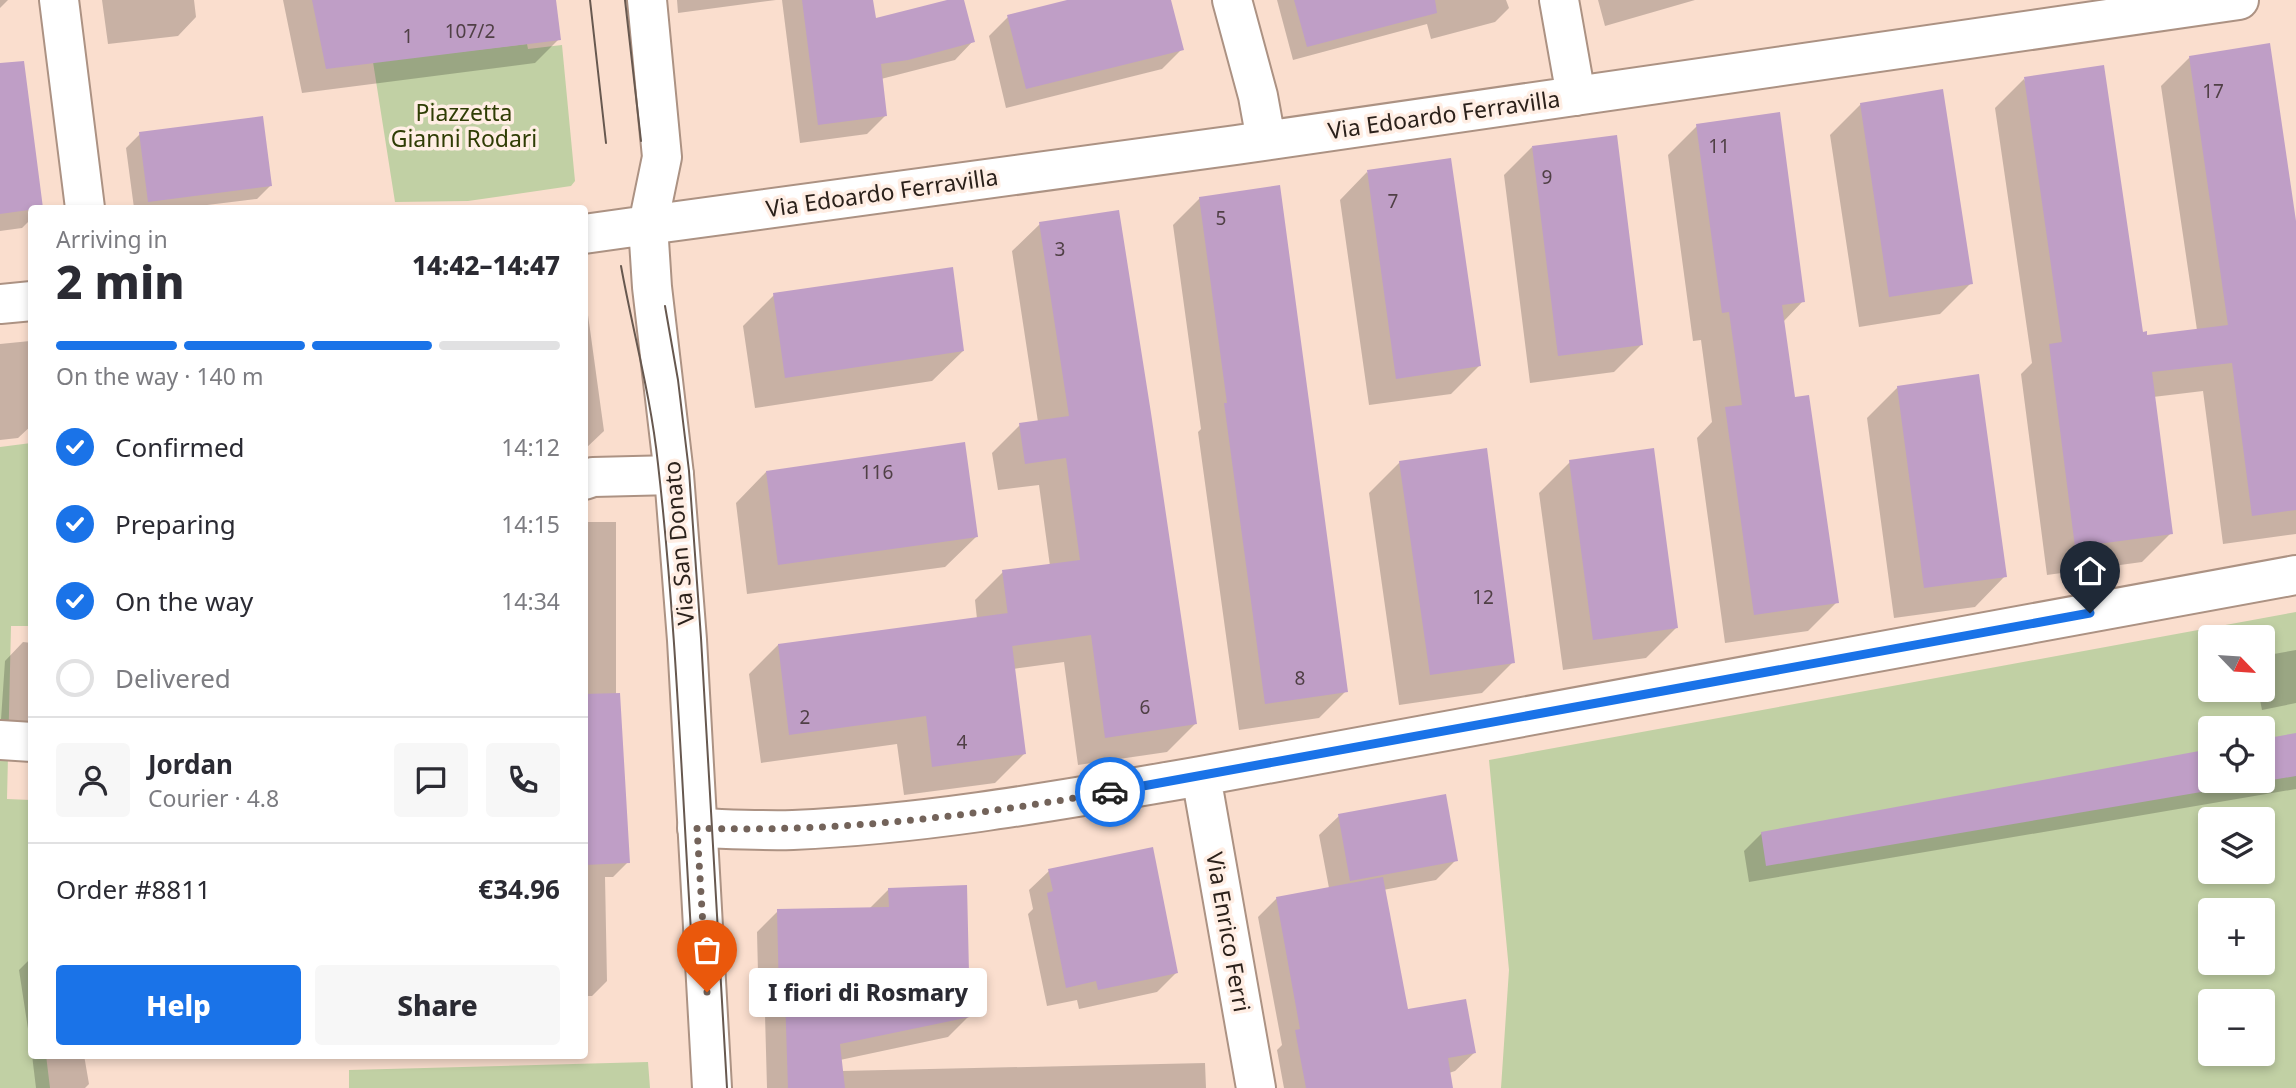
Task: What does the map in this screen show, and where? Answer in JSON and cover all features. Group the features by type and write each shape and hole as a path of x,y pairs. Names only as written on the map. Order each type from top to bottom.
{"street":[{"path":"59,0 85,205"},
{"name":"Via San Donato","path":"646,0 662,157 648,225 652,287 674,475 712,1088"},
{"path":"1232,0 1258,96 1266,140"},
{"path":"1559,0 1576,96"},
{"name":"Via Edoardo Ferravilla","path":"588,233 1266,140 2239,0"},
{"path":"0,304 28,301"},
{"path":"588,479 674,475"},
{"path":"697,828 792,830 915,820 1024,807 2296,575"},
{"path":"0,740 28,742"},
{"name":"Via Enrico Ferri","path":"1201,776 1256,1088"}],"green space":[{"name":"Piazzetta Gianni Rodari","path":"527,44 528,49 562,45 575,181 571,186 468,201 395,202 373,62"},
{"path":"28,443 28,626 11,626 7,799 28,800 28,1059 46,1059 50,1088 0,1088 0,447"},
{"path":"2296,612 2296,1088 1501,1088 1509,970 1489,760 2198,630 2198,702 2275,702 2275,625 2225,625"},
{"path":"648,1062 650,1088 349,1088 349,1070"}],"building":[{"path":"312,0 556,0 561,40 326,69"},
{"path":"802,0 873,0 876,18 947,0 964,0 975,42 908,60 881,64 887,116 818,125"},
{"path":"1067,0 1171,0 1184,50 1026,89 1007,15"},
{"path":"1294,0 1435,0 1437,13 1307,47"},
{"path":"2270,43 2296,221 2296,510 2252,516 2232,363 2152,372 2173,534 2075,547 2049,344 2062,342 2024,77 2104,65 2143,332 2147,331 2147,335 2228,325 2189,56"},
{"path":"24,61 43,205 28,205 28,210 0,214 0,63"},
{"path":"1943,89 1973,284 1889,297 1860,103"},
{"path":"1780,112 1805,302 1782,305 1795,397 1809,395 1839,603 1754,615 1725,407 1742,405 1729,312 1722,313 1696,124"},
{"path":"263,116 272,186 148,202 139,132"},
{"path":"1617,135 1643,345 1558,356 1532,146"},
{"path":"1451,158 1481,366 1396,379 1367,170"},
{"path":"1280,185 1348,692 1265,704 1199,197"},
{"path":"1119,210 1197,724 1105,738 1091,635 1012,646 1002,570 1080,560 1066,458 1025,464 1019,423 1069,416 1039,222"},
{"path":"953,267 964,351 785,378 773,293"},
{"path":"1979,374 2007,577 1924,588 1897,386"},
{"path":"965,442 978,537 778,565 766,471"},
{"path":"1487,448 1515,663 1430,675 1399,461"},
{"path":"1654,448 1678,628 1593,640 1569,460"},
{"path":"1008,613 1026,754 932,767 926,716 789,735 778,644"},
{"path":"620,693 630,863 588,865 588,694"},
{"path":"2296,733 2296,776 2275,780 2275,737"},
{"path":"2198,751 2198,793 1766,866 1761,832"},
{"path":"1446,794 1458,861 1350,881 1338,814"},
{"path":"1153,847 1178,973 1098,990 1096,981 1066,988 1047,893 1053,891 1048,869"},
{"path":"1383,877 1408,1009 1466,999 1476,1053 1448,1058 1453,1088 1306,1088 1295,1030 1300,1029 1276,897"},
{"path":"967,885 970,1017 840,1044 845,1088 788,1088 785,995 779,995 777,909 889,907 888,888"}],"tram line":[{"path":"590,0 606,143"},
{"path":"625,0 641,141"},
{"path":"621,266 651,414 665,526 693,963"},
{"path":"665,306 678,380 689,471 727,1088"}],"way so far":[{"path":"707,992 697,828 792,830 915,820 1024,807 1110,792"}],"place":[{"name":"I fiori di Rosmary","path":"707,992"}],"route":[{"path":"1110,792 2090,613"}]}
